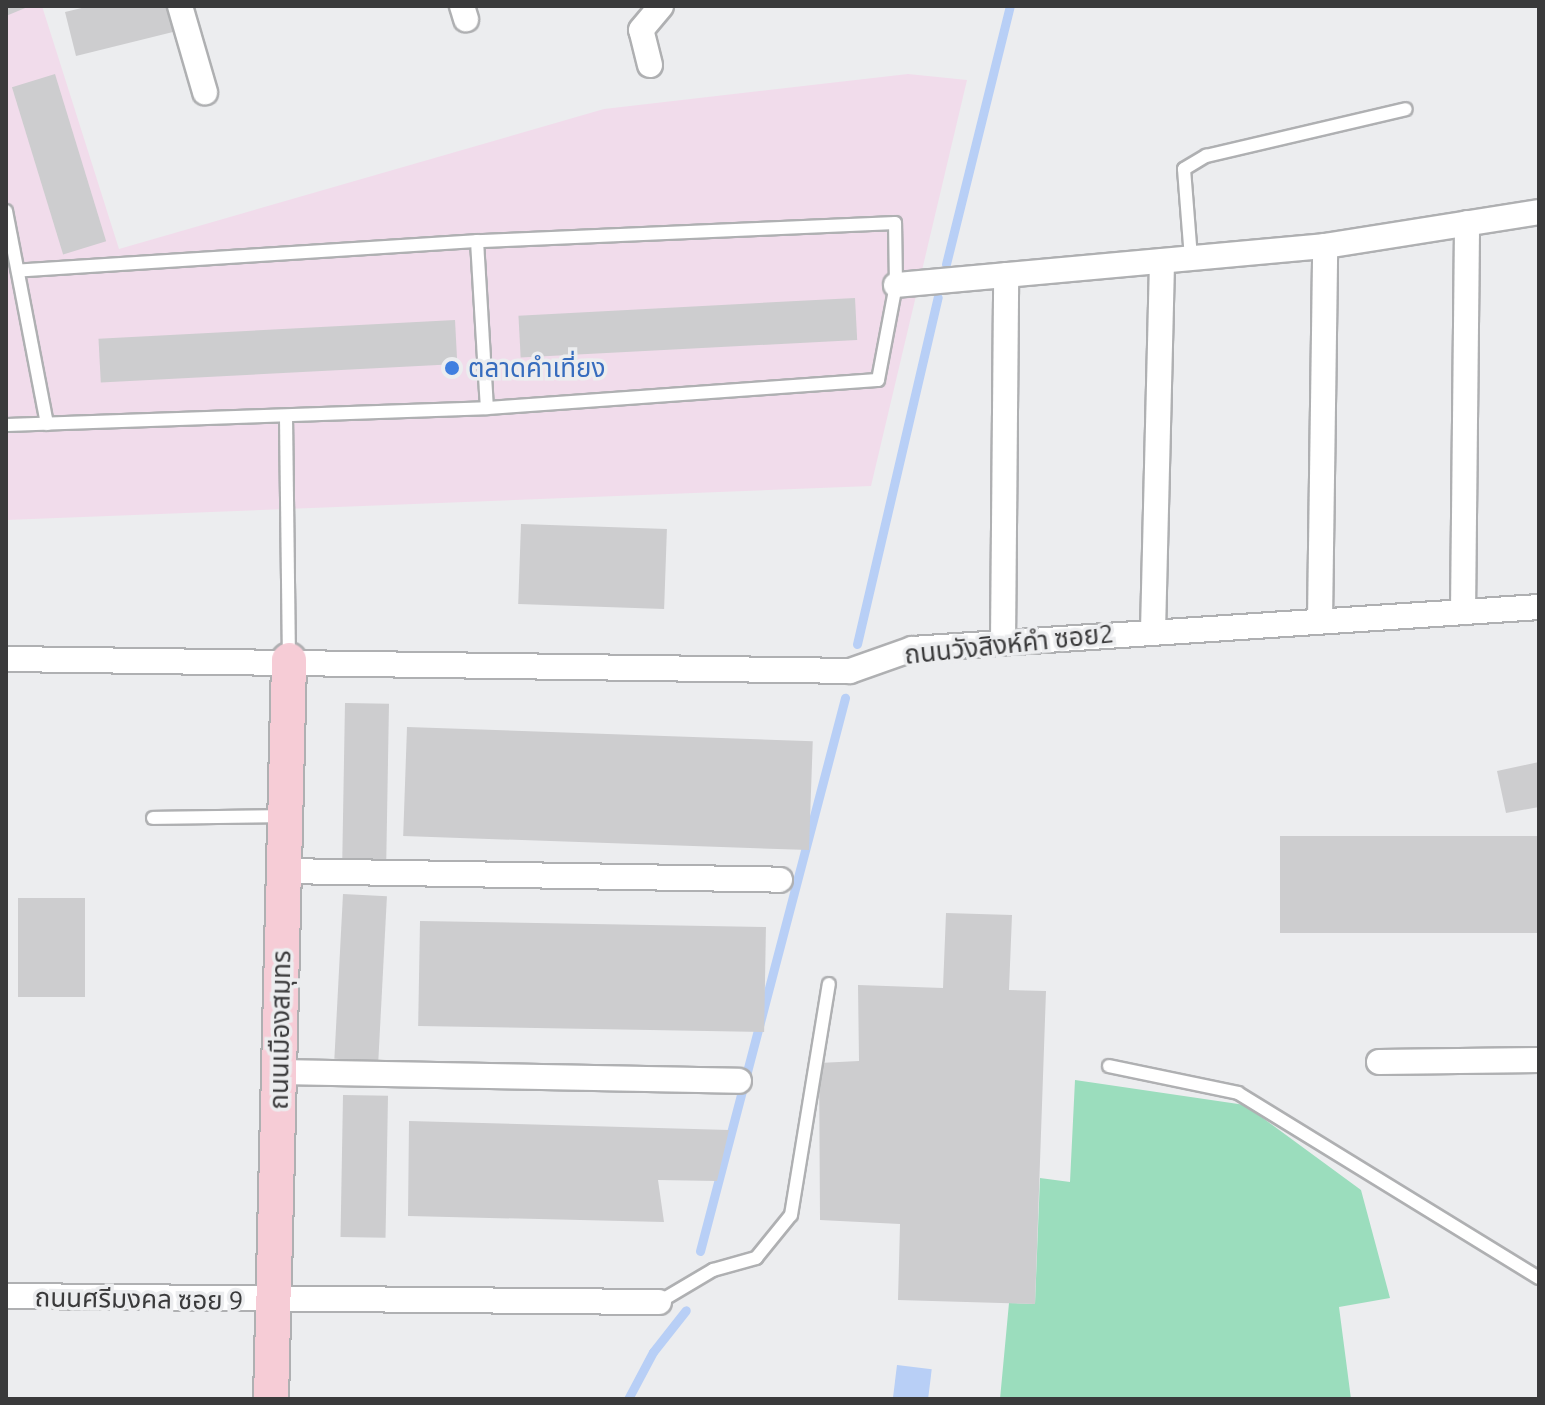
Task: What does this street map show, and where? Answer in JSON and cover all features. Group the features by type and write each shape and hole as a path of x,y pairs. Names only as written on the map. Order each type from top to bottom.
{"street":[{"path":"180,6 205,92"},
{"path":"650,65 641,30 661,6"},
{"path":"896,285 1325,246 1539,212"},
{"path":"1463,612 1467,223"},
{"path":"1320,620 1325,246"},
{"path":"1153,631 1162,261"},
{"path":"1003,642 1006,275"},
{"name":"ถนนวังสิงห์คำ ซอย2","path":"6,659 289,660 850,671 912,649 1539,607"},
{"name":"ถนนเมืองสมุทร","path":"271,1399 289,660"},
{"path":"284,871 780,880"},
{"path":"1379,1062 1539,1060"},
{"path":"279,1072 739,1081"},
{"name":"ถนนศรีมงคล ซอย 9","path":"6,1296 273,1301 659,1302"}],"lane":[{"path":"1191,258 1184,169 1206,156 1406,109"},
{"path":"6,211 9,241 18,271 47,424"},
{"path":"6,425 487,408 878,380 896,285 895,223 477,241 18,271"},
{"path":"477,241 487,408"},
{"path":"286,417 289,660"},
{"path":"153,818 285,816"},
{"path":"659,1302 713,1270 756,1258 791,1215 829,984"},
{"path":"1109,1066 1238,1093 1539,1278"}],"shaded area":[{"name":"ตลาดคำเที่ยง","path":"6,6 42,6 119,249 604,109 908,74 967,80 871,486 6,520"}],"green space":[{"path":"1075,1080 1245,1105 1361,1190 1390,1298 1339,1307 1351,1399 1000,1399 1009,1303 1035,1304 1040,1178 1070,1182"}],"water":[{"path":"897,1365 932,1369 928,1399 893,1399"}],"building":[{"path":"6,6 30,6 6,16"},
{"path":"90,6 170,6 177,31 76,56 65,12"},
{"path":"55,74 106,241 63,255 12,87"},
{"path":"855,298 857,340 521,358 518,316"},
{"path":"455,320 457,364 101,383 98,339"},
{"path":"521,524 667,529 664,609 518,604"},
{"path":"345,703 389,704 386,864 342,863"},
{"path":"407,727 813,741 809,850 403,836"},
{"path":"1539,762 1539,807 1506,813 1497,771"},
{"path":"1280,836 1539,836 1539,933 1280,933"},
{"path":"343,894 387,896 378,1061 334,1059"},
{"path":"18,898 85,898 85,997 18,997"},
{"path":"946,913 1012,915 1009,990 1046,991 1035,1304 898,1300 900,1224 820,1220 819,1063 859,1061 858,985 943,988"},
{"path":"420,921 766,927 764,1032 418,1026"},
{"path":"343,1095 388,1096 386,1238 341,1237"},
{"path":"409,1121 729,1130 717,1181 658,1180 664,1222 408,1216"}],"waterway":[{"path":"946,264 1010,6"},
{"path":"857,644 938,297"},
{"path":"700,1251 845,698"},
{"path":"628,1399 653,1352 686,1310"}],"place":[{"name":"ตลาดคำเที่ยง","path":"452,368"}]}
